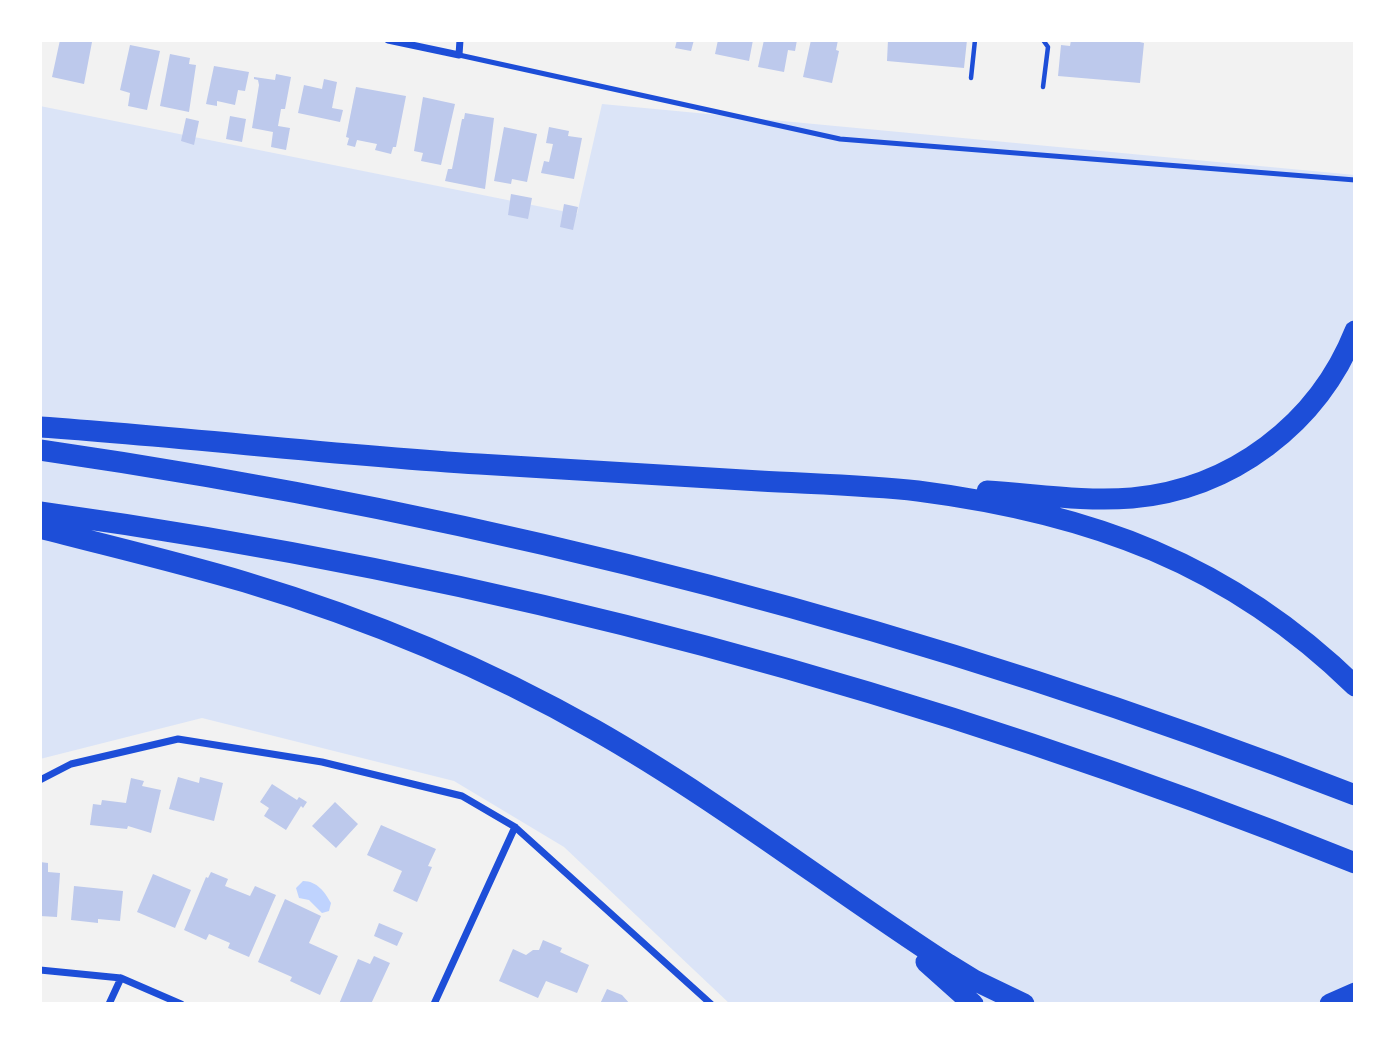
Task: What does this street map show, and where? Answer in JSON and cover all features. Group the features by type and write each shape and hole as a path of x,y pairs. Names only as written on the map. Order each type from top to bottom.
{"highway":[{"path":"40,427 412,460 878,488 1128,498 1179,490 1203,482 1248,460 1287,430 1310,407 1330,380 1355,331"},
{"path":"40,450 195,474 362,505 641,567 822,616 995,668 1156,722 1355,795"},
{"path":"878,488 953,496 1045,514 1170,556 1251,601 1321,654 1355,686"},
{"path":"40,512 185,534 349,564 664,636 890,699 976,726 1148,784 1355,863"},
{"path":"40,528 246,582 361,622 539,700 606,737 708,800 948,964 1024,1004"},
{"path":"812,871 911,950 973,1004"},
{"path":"1330,1004 1355,993"}],"street":[{"path":"388,40 459,55 460,40"},
{"path":"40,780 71,764 178,739 322,762 462,796 515,827 711,1004"},
{"path":"434,1004 515,827"},
{"path":"40,970 121,978 181,1004"},
{"path":"109,1004 121,978"}],"lane":[{"path":"459,55 840,139 1355,180"}],"path":[{"path":"971,78 975,40"},
{"path":"1043,40 1048,47 1043,87"}],"shaded area":[{"path":"602,104 1355,175 1355,1004 730,1004 564,847 454,781 202,718 40,759 40,106 577,214"}],"water":[{"path":"303,881 316,885 323,891 331,903 329,911 322,913 309,900 299,898 296,888"}],"building":[{"path":"60,40 92,42 84,84 52,77"},
{"path":"677,40 694,40 691,51 675,48"},
{"path":"718,40 753,40 749,61 715,54"},
{"path":"764,40 797,40 795,51 788,50 784,72 758,67"},
{"path":"811,40 838,40 836,50 839,51 832,83 803,77"},
{"path":"888,40 967,40 964,68 887,61"},
{"path":"1071,40 1131,40 1144,43 1140,83 1058,76 1061,45 1070,46"},
{"path":"130,45 160,51 147,110 128,106 130,93 120,90"},
{"path":"170,54 190,58 189,64 196,65 189,112 160,106"},
{"path":"214,66 249,72 245,91 238,90 235,105 217,101 217,106 206,104"},
{"path":"276,74 291,77 285,109 281,109 278,126 290,128 286,150 271,147 273,132 252,128 259,85 254,77 275,80"},
{"path":"324,79 337,82 332,108 343,110 340,122 298,113 304,85 322,89"},
{"path":"356,87 406,96 396,147 393,147 391,154 375,150 377,144 357,140 355,147 347,145 349,138 346,137"},
{"path":"423,97 455,104 441,165 421,161 423,153 414,151"},
{"path":"465,113 494,118 485,189 445,181 448,169 452,169"},
{"path":"230,116 246,119 242,142 226,139"},
{"path":"186,118 199,121 194,145 181,141"},
{"path":"504,127 537,134 527,182 512,179 511,184 494,181"},
{"path":"549,127 569,131 568,136 582,138 574,179 541,173 544,161 549,162 553,144 546,143"},
{"path":"511,194 532,198 528,219 508,215"},
{"path":"564,204 578,207 573,230 560,227"},
{"path":"178,777 199,783 200,777 223,783 214,821 169,809"},
{"path":"131,778 144,781 142,786 161,790 151,833 128,826 127,829 90,825 93,804 101,805 102,800 126,803"},
{"path":"272,784 297,800 299,797 307,802 303,808 301,806 286,830 264,816 269,808 260,802"},
{"path":"335,802 358,824 336,848 312,826"},
{"path":"381,825 436,849 428,866 432,867 417,902 393,891 402,871 367,855"},
{"path":"40,862 48,863 48,872 60,873 57,917 40,916"},
{"path":"211,872 228,879 225,886 250,896 255,886 276,895 249,957 228,948 230,943 209,934 206,940 184,930 206,877 208,878"},
{"path":"153,874 191,890 175,928 137,912"},
{"path":"74,886 123,891 120,921 98,919 98,923 71,920"},
{"path":"285,899 321,916 309,943 338,956 320,995 290,981 292,977 258,962"},
{"path":"379,923 403,933 397,946 374,936"},
{"path":"543,940 562,948 560,952 589,965 577,993 546,981 538,998 499,981 513,949 526,955 533,950 539,950"},
{"path":"374,956 390,963 371,1004 339,1004 358,959 370,964"},
{"path":"607,989 622,995 630,1004 600,1004"}]}
